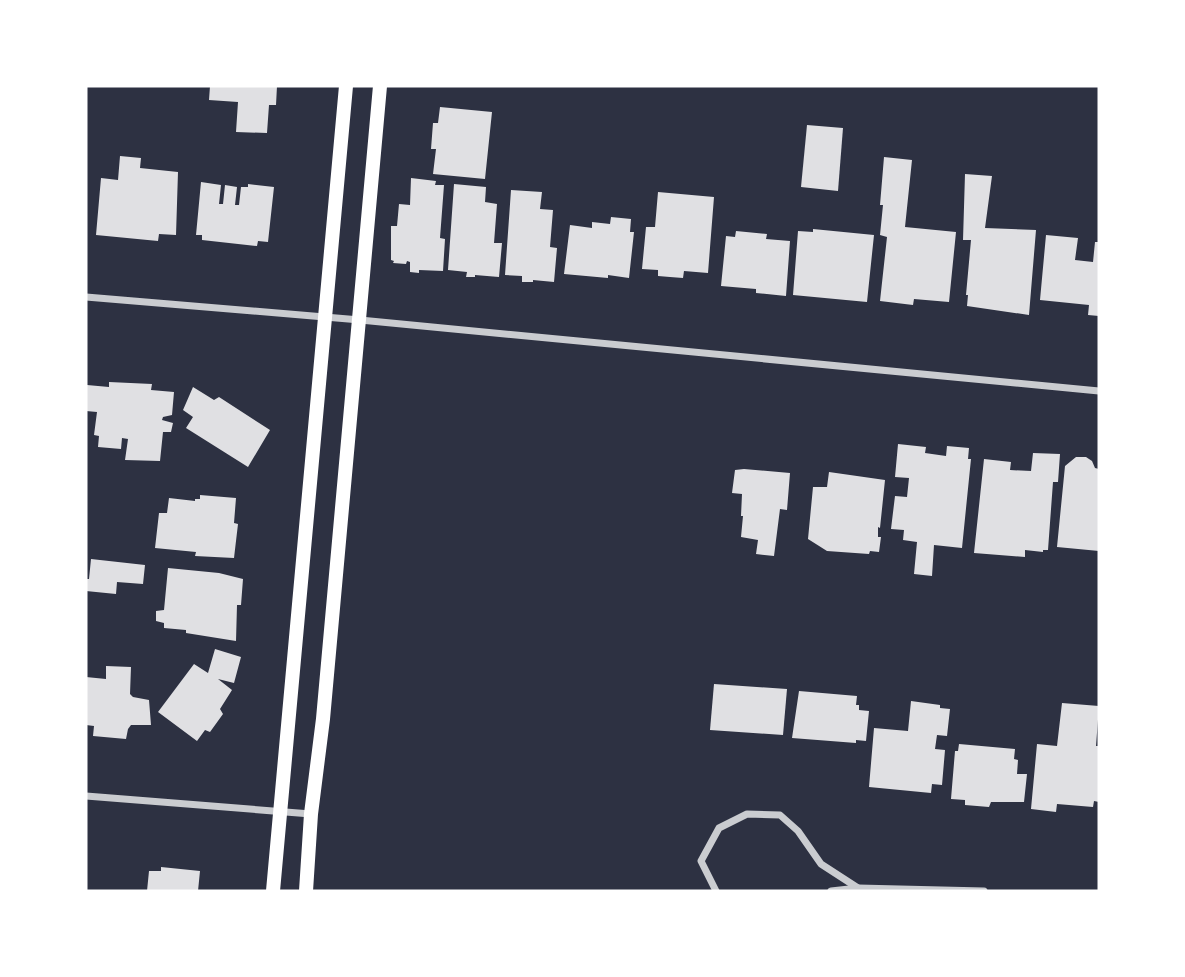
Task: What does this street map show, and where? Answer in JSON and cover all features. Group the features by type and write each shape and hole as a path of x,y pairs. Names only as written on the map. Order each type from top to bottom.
{"main road":[{"path":"272,891 346,86"},
{"path":"306,891 380,86"}],"street":[{"path":"86,298 360,320 1099,391"},
{"path":"86,796 311,814"},
{"path":"716,891 701,861 719,828 747,814 779,815 798,831 821,864 858,888"},
{"path":"831,891 858,888 984,891"}],"building":[{"path":"210,86 277,86 276,105 269,105 267,133 236,132 238,102 209,100"},
{"path":"440,107 492,112 485,179 433,174 436,149 431,149 433,123 438,123"},
{"path":"807,125 843,128 838,191 801,187"},
{"path":"120,156 141,158 140,168 178,172 176,235 159,234 158,241 96,235 101,178 118,180"},
{"path":"884,157 912,160 905,227 956,232 949,302 914,299 913,305 880,301 887,237 880,235"},
{"path":"965,174 992,176 985,228 1036,230 1029,315 967,306 971,240 963,240"},
{"path":"411,178 436,181 435,185 444,185 440,238 445,239 443,271 410,272 410,262 393,263 391,260 391,226 397,226 399,204 410,205"},
{"path":"201,182 221,185 219,204 223,204 225,185 237,187 235,205 239,205 241,187 248,187 248,184 274,187 268,242 258,241 257,246 202,240 202,235 196,235"},
{"path":"454,184 486,187 485,202 497,204 494,243 502,243 499,277 466,277 467,272 448,270"},
{"path":"511,190 542,192 540,209 553,210 550,247 557,248 554,282 522,282 522,276 505,275"},
{"path":"658,192 714,197 708,273 684,271 683,278 658,276 658,270 642,269 646,227 655,227"},
{"path":"611,217 631,219 630,232 634,232 629,278 564,274 570,225 592,228 592,222 610,224"},
{"path":"813,229 874,235 867,302 793,295 798,231 813,232"},
{"path":"736,231 767,234 766,239 790,241 786,296 756,293 756,289 721,286 726,236 735,237"},
{"path":"1046,235 1078,238 1075,260 1093,262 1095,242 1099,242 1099,316 1088,315 1089,305 1040,300"},
{"path":"109,382 152,384 151,390 174,392 172,415 163,417 162,420 173,423 171,432 163,432 160,461 125,460 128,439 122,438 121,449 98,447 99,436 94,435 97,412 86,411 87,385 109,387"},
{"path":"193,387 214,400 219,397 270,430 248,467 186,428 193,417 183,410"},
{"path":"898,444 926,447 925,453 946,456 947,446 969,448 968,459 971,459 962,548 934,545 932,576 914,574 917,542 903,540 904,530 891,529 895,496 907,497 909,478 895,477"},
{"path":"1033,453 1060,454 1058,482 1053,482 1048,550 1025,550 1025,557 974,553 984,459 1011,462 1010,470 1031,471"},
{"path":"1076,457 1086,457 1099,469 1099,551 1057,547 1065,466"},
{"path":"735,470 790,473 787,510 780,509 774,556 756,554 758,540 741,537 742,494 732,493"},
{"path":"829,472 885,480 880,528 878,527 878,537 881,537 879,552 870,551 869,554 827,551 808,539 813,487 827,487"},
{"path":"200,495 236,498 234,523 238,524 234,558 195,556 196,552 155,548 159,513 167,513 169,498 195,501 200,499"},
{"path":"91,559 145,565 143,584 117,582 116,594 86,591"},
{"path":"168,568 219,573 243,579 241,605 237,605 236,641 164,628 164,623 156,621 156,611 164,610"},
{"path":"215,649 241,657 234,683 218,679 232,690 220,709 223,714 210,732 205,730 197,741 158,712 194,664 208,673"},
{"path":"106,666 131,667 130,694 149,700 151,725 131,725 126,739 93,736 94,726 86,725 86,677 106,679"},
{"path":"714,684 787,689 783,735 710,730"},
{"path":"799,691 857,696 856,705 859,705 859,710 869,711 866,741 856,740 856,743 792,738"},
{"path":"911,701 950,709 947,736 937,735 935,749 945,750 942,785 932,784 931,793 869,787 874,728 908,731"},
{"path":"1062,703 1099,706 1096,746 1099,746 1099,802 1094,801 1093,807 1057,804 1056,812 1031,809 1037,744 1057,746"},
{"path":"959,744 1015,749 1014,759 1018,760 1017,774 1027,774 1024,802 991,802 989,807 965,805 965,800 951,799 955,751 958,751"},
{"path":"161,867 200,871 198,891 147,891 149,871 161,871"}]}
